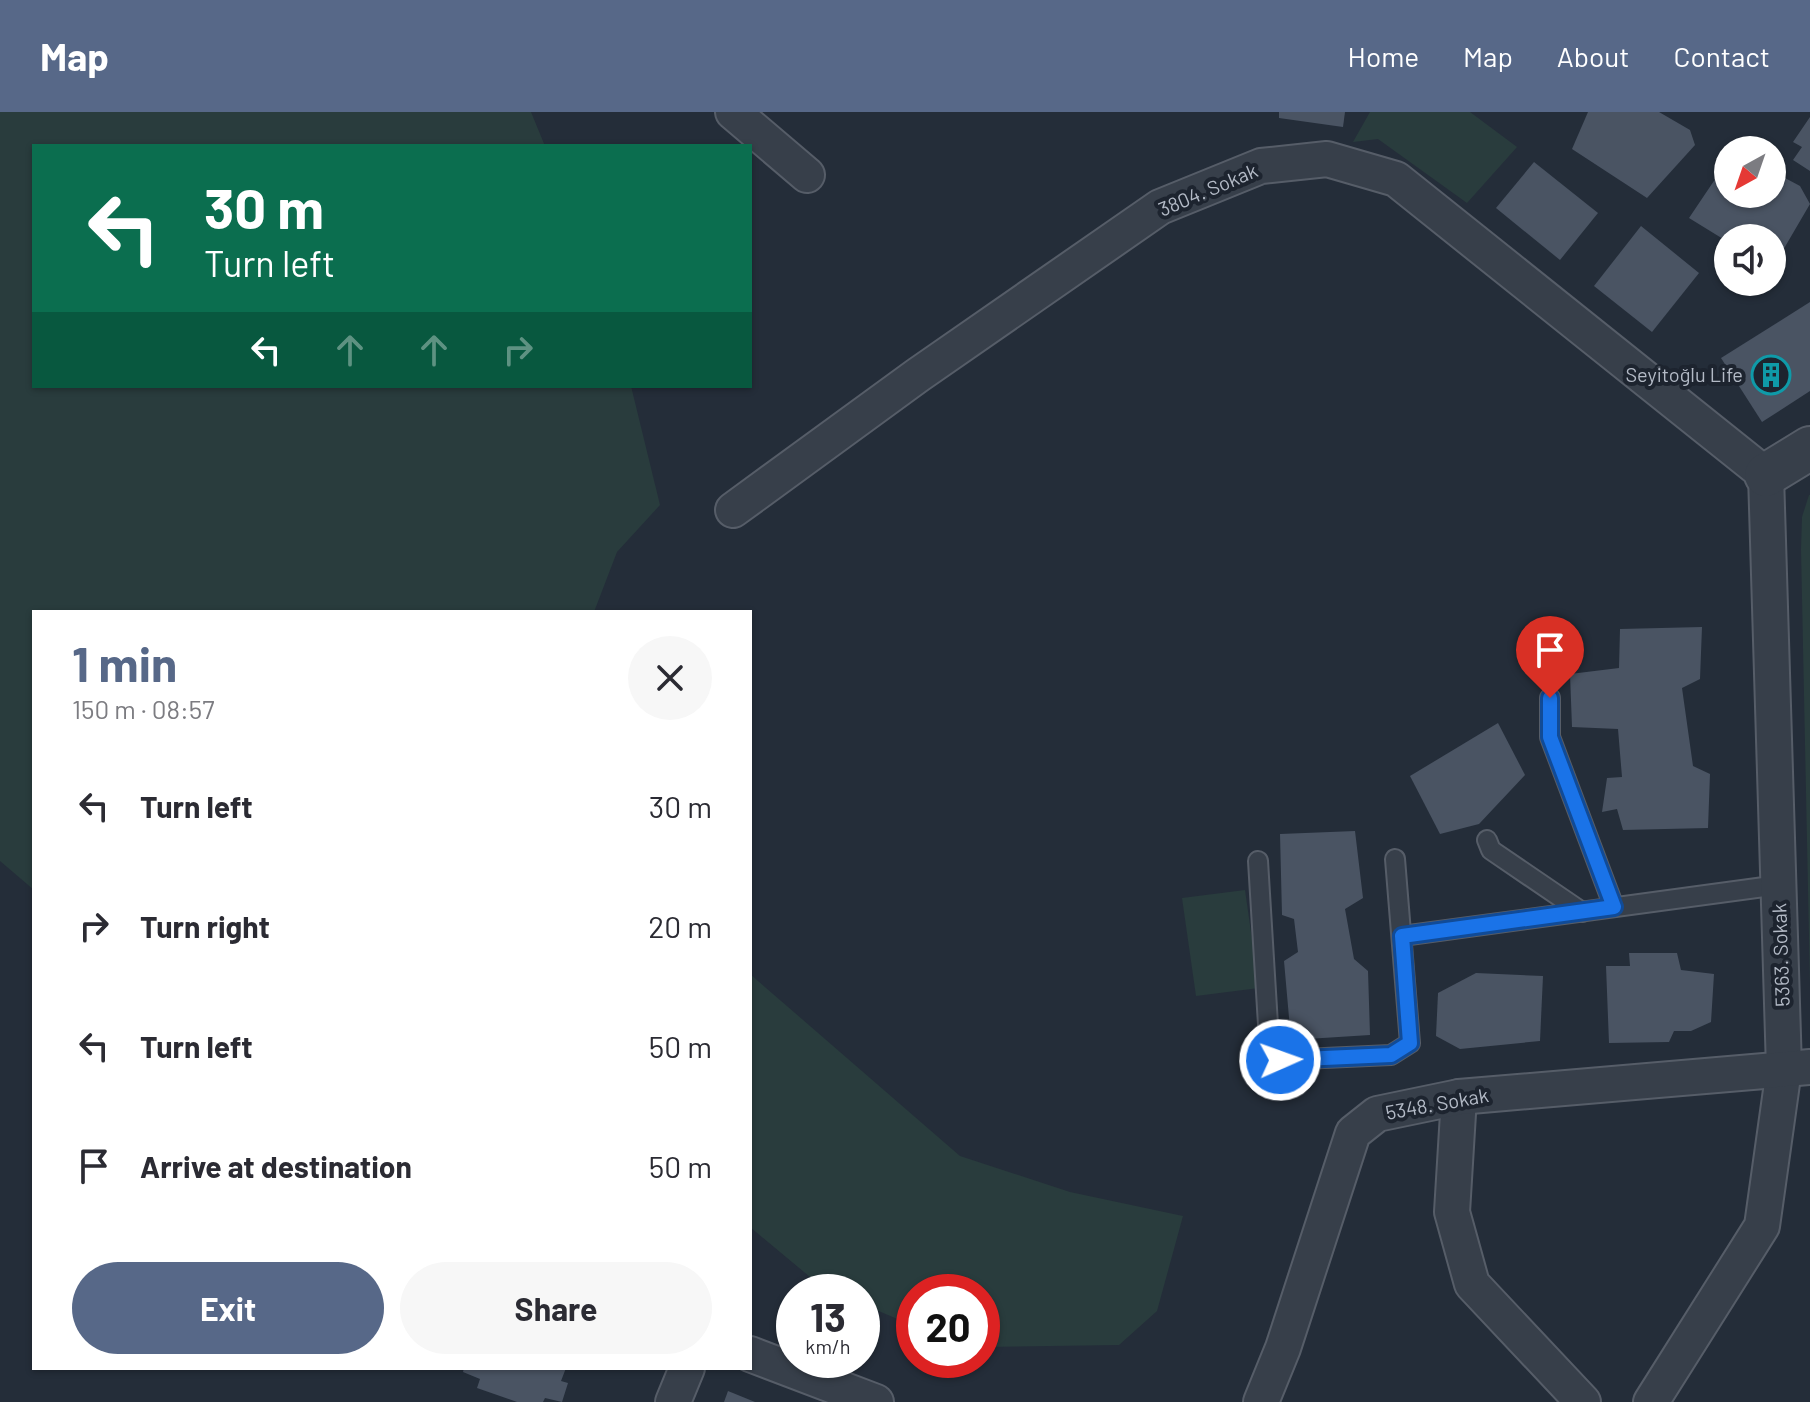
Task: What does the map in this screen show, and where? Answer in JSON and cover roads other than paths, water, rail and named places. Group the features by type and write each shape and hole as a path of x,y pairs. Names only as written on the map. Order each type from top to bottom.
{"street":[{"path":"733,112 807,175"},
{"name":"3804. Sokak","path":"733,510 918,375 1160,207 1261,166 1327,159 1396,179 1766,475"},
{"path":"1766,475 1810,448"},
{"name":"5363. Sokak","path":"1651,1402 1762,1226 1797,1068 1779,885 1766,475"},
{"name":"5348. Sokak","path":"1261,1402 1283,1348 1353,1133 1377,1114 1459,1097 1797,1068"},
{"path":"1459,1097 1452,1212 1472,1284 1583,1402"},
{"path":"752,1355 876,1402"},
{"path":"673,1402 686,1370"}],"lane":[{"path":"1550,698 1550,737 1614,907"},
{"path":"1487,840 1491,850 1582,912"},
{"path":"1258,861 1269,1041 1280,1060 1391,1055 1410,1043 1395,859"},
{"path":"1402,936 1779,885"}],"place":[{"name":"Seyitoğlu Life","path":"1771,375"}]}
